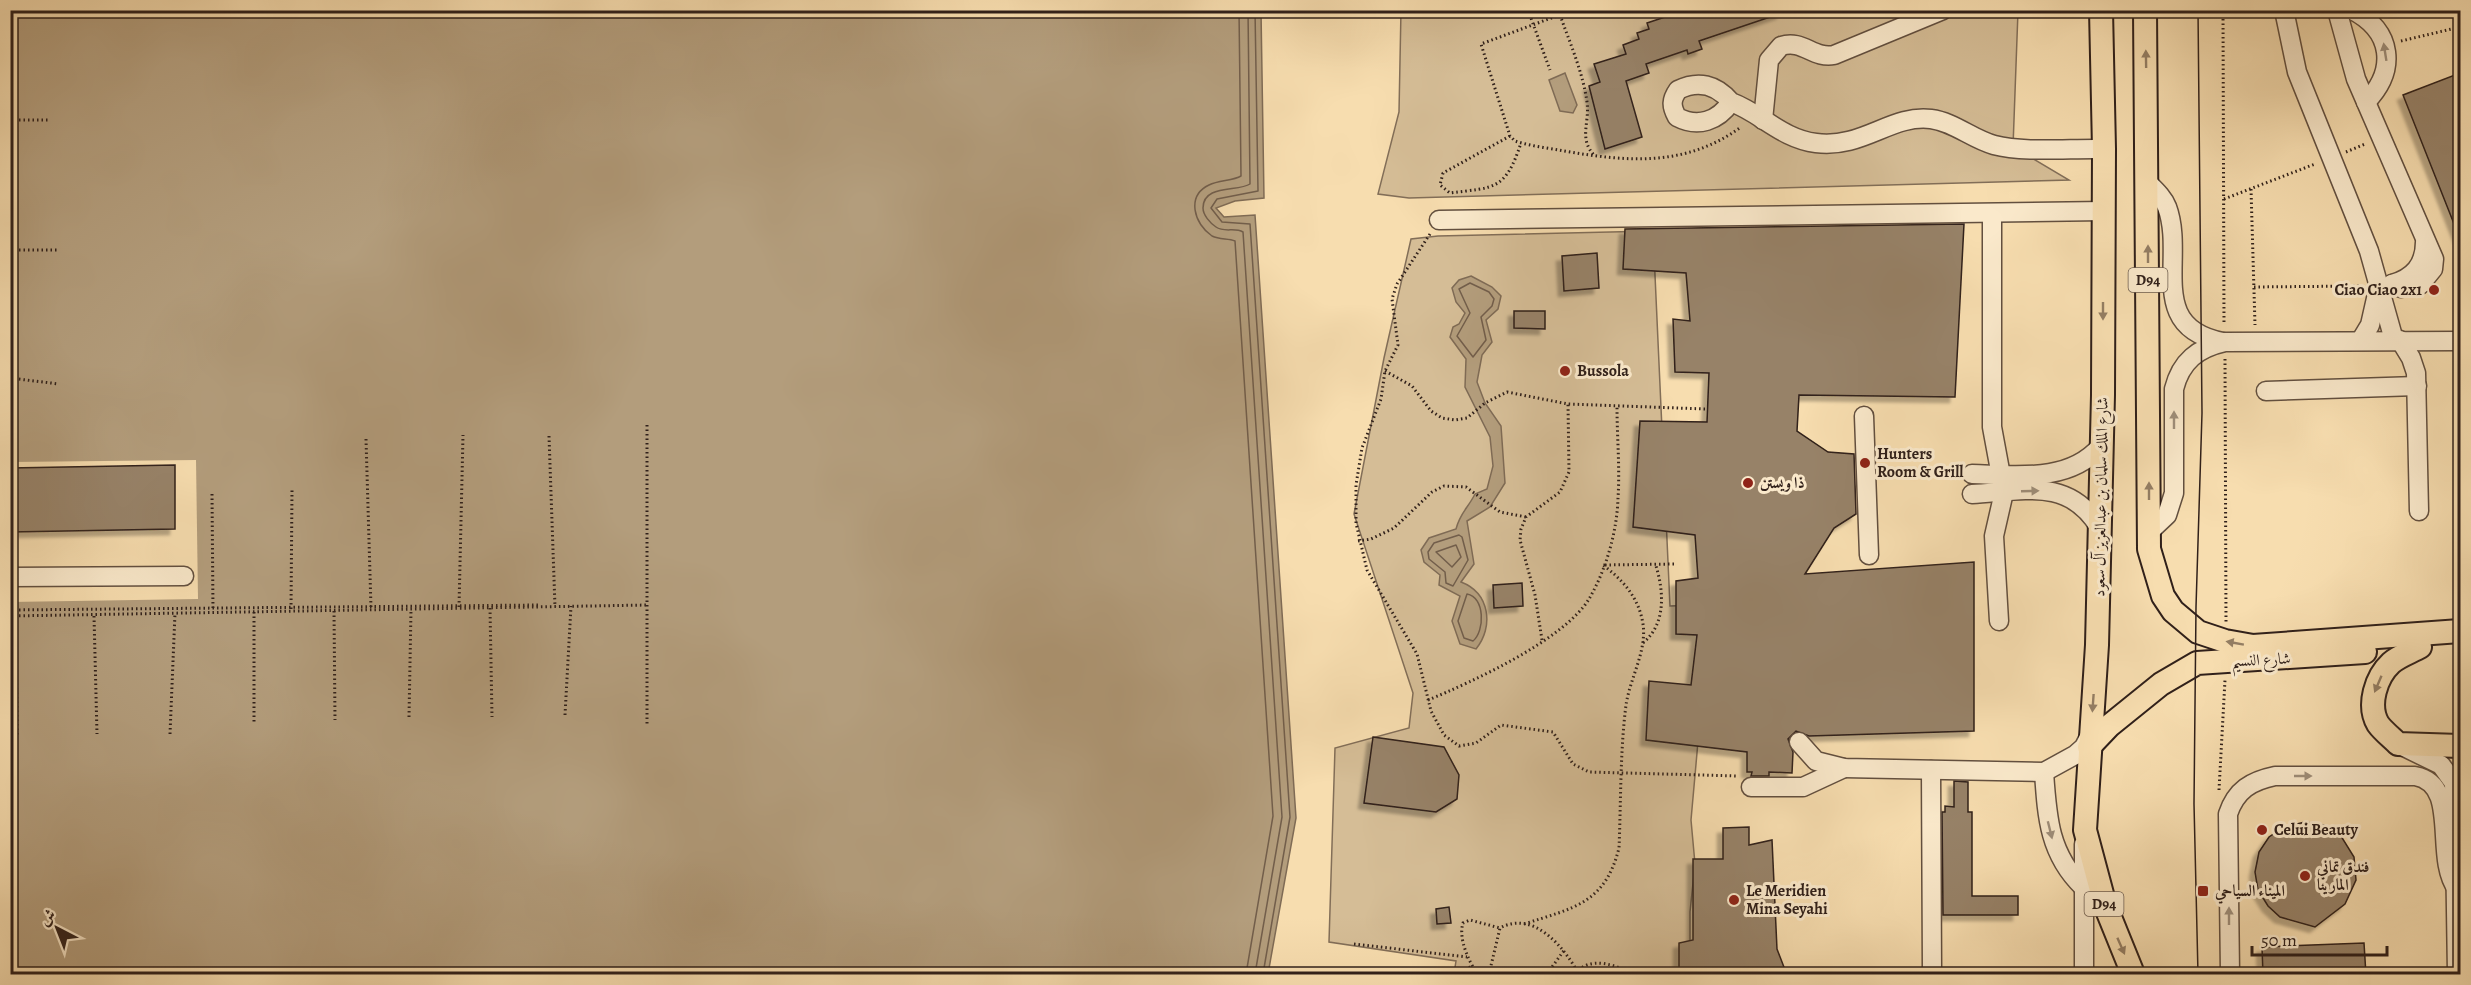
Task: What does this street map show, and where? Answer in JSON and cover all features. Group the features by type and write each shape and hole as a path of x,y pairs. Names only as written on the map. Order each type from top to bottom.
{"main road":[{"name":"شارع الملك سلمان بن عبدالعزيز آل سعود","path":"2101,10 2104,149 2103,395 2097,645 2085,830 2104,905 2133,975"},
{"name":"D94","path":"2145,10 2149,541"},
{"path":"2149,541 2163,596 2173,611 2225,651 2253,646 2460,631"},
{"name":"شارع النسيم","path":"2090,740 2171,676 2225,651 2310,657 2420,646 2460,636"},
{"path":"2420,646 2391,663 2374,692 2373,709 2378,724 2398,744 2460,746"}],"street":[{"path":"1759,118 1769,60 1781,46 1799,44 1824,57 1834,55 1919,15 1942,10"},
{"path":"2284,10 2297,72 2368,251 2385,285 2397,340 2415,368 2418,511"},
{"path":"2337,10 2348,56 2434,259 2428,278 2411,288 2385,285"},
{"path":"2352,10 2372,24 2385,44 2387,60 2384,76 2377,90 2366,102"},
{"path":"1731,102 1793,137 1815,143 1838,144 1860,140 1896,123 1931,119 1948,123 1996,145 2104,149"},
{"path":"2147,182 2159,193 2167,207 2171,223 2173,293 2181,318 2201,336 2224,342"},
{"path":"1439,220 2104,211"},
{"path":"1992,214 1992,427 2003,483 1994,536 1999,621"},
{"path":"2361,340 2385,285"},
{"path":"2415,368 2433,340"},
{"path":"2149,541 2167,515 2174,493 2174,389 2177,377 2183,365 2201,349 2224,342 2460,340"},
{"path":"2266,391 2417,386"},
{"path":"1864,416 1869,555"},
{"path":"1972,494 2003,483 2061,472 2087,459 2100,447"},
{"path":"1972,474 2003,483 2061,492 2085,507 2099,527"},
{"path":"10,577 184,576"},
{"path":"1799,742 1816,761 1844,768 2044,772 2075,755 2090,740"},
{"path":"2398,744 2441,765 2454,783 2457,975"},
{"path":"1751,787 1803,787 1844,768"},
{"path":"1931,770 1932,975"},
{"path":"2044,772 2047,824 2051,838 2063,865 2083,887"},
{"path":"2230,975 2228,814 2233,798 2244,787 2259,779 2275,776 2415,776 2432,782 2441,796 2447,873 2457,889"},
{"path":"2084,975 2085,830"}],"path":[{"path":"1528,10 1550,70"},
{"path":"1573,10 1481,44 1510,136 1521,143 1595,156 1653,160 1681,154 1729,136 1759,118"},
{"path":"2223,10 2225,651 2223,740"},
{"path":"1560,15 1587,103 1584,139 1595,156"},
{"path":"2385,44 2460,27"},
{"path":"10,120 48,120"},
{"path":"1510,136 1443,173 1440,185 1443,190 1450,193 1495,186 1513,167 1521,143"},
{"path":"2224,199 2381,138"},
{"path":"2251,189 2255,341"},
{"path":"1439,220 1397,284 1392,298 1392,314 1398,345 1385,371 1381,399 1368,429 1358,466 1356,504 1358,541 1367,570 1417,654 1428,700 1444,735 1459,746 1476,743 1501,725 1525,729 1545,729 1559,737 1568,756 1581,769 1589,772 1745,776 1745,787 1751,787"},
{"path":"10,250 59,250"},
{"path":"2254,287 2385,285"},
{"path":"1385,371 1400,377 1412,386 1431,411 1442,418 1455,420 1467,418 1485,403 1507,392 1568,404 1705,409"},
{"path":"10,378 59,384"},
{"path":"1542,640 1535,595 1520,540 1526,517 1560,492 1566,483 1569,472 1568,404"},
{"path":"1428,700 1478,680 1562,627 1588,600 1613,540 1618,499 1617,406"},
{"path":"646,425 647,725"},
{"path":"459,608 463,435"},
{"path":"549,436 555,607"},
{"path":"366,439 371,610"},
{"path":"1358,541 1377,537 1394,528 1432,492 1444,486 1466,487 1490,507 1500,512 1526,517"},
{"path":"291,611 292,490"},
{"path":"212,494 213,612"},
{"path":"1603,565 1676,564"},
{"path":"1477,975 1467,957 1461,929 1463,922 1470,920 1500,928 1508,924 1524,924 1582,905 1607,881 1619,848 1626,704 1643,643 1643,624 1634,598 1618,576 1603,565"},
{"path":"1643,643 1654,634 1661,607 1662,593 1656,566"},
{"path":"10,610 638,604"},
{"path":"10,616 648,605"},
{"path":"565,716 571,606"},
{"path":"490,608 492,717"},
{"path":"410,717 411,609"},
{"path":"334,610 335,720"},
{"path":"254,612 254,723"},
{"path":"171,734 175,613"},
{"path":"94,615 97,734"},
{"path":"16,616 17,737"},
{"path":"1524,924 1548,935 1564,949 1577,973 1586,965 1599,963 1633,975"},
{"path":"1489,975 1493,949 1500,928"},
{"path":"1354,944 1467,957"},
{"path":"1547,975 1564,949"},
{"path":"1463,975 1472,965"}],"shaded area":[{"path":"1401,10 2018,11 2013,147 2069,180 1409,198 1378,194 1399,112"},
{"path":"1653,231 1670,606 1731,604 1702,697 1691,820 1695,864 1690,912 1690,974 1454,974 1456,961 1329,942 1335,748 1409,728 1413,693 1354,514 1384,358 1411,239 1438,236"}],"water":[{"path":"10,11 1261,11 1264,198 1235,201 1216,208 1224,217 1255,215 1296,818 1268,974 11,974"},
{"path":"1565,73 1577,105 1573,113 1560,111 1549,80"},
{"path":"1471,276 1492,287 1501,296 1498,309 1486,320 1492,342 1482,355 1477,382 1485,403 1501,426 1505,483 1490,507 1467,521 1474,564 1461,582 1478,594 1486,611 1487,621 1482,640 1476,649 1460,644 1452,621 1460,596 1439,585 1440,575 1424,562 1421,550 1429,538 1456,529 1475,494 1487,489 1493,466 1490,437 1465,387 1466,359 1450,337 1453,327 1459,324 1465,313 1456,302 1452,288 1459,280"}],"pier":[{"path":"196,460 198,599 10,602 11,462"}],"building":[{"path":"1686,10 1781,10 1782,13 1699,41 1702,49 1688,54 1687,50 1646,64 1649,73 1626,81 1642,137 1605,149 1589,86 1600,82 1594,64 1626,54 1623,45 1639,39 1637,33 1649,29 1647,23"},
{"path":"2460,73 2460,239 2403,95"},
{"name":"ذا ويستن","path":"1964,224 1955,397 1799,395 1797,431 1828,452 1854,454 1856,514 1834,528 1805,574 1974,562 1974,731 1809,736 1796,731 1788,739 1793,752 1792,773 1769,772 1769,776 1751,776 1752,772 1747,772 1747,752 1646,740 1649,681 1691,685 1697,635 1676,634 1676,581 1698,578 1695,535 1633,527 1640,421 1707,422 1709,373 1675,372 1673,319 1690,321 1686,273 1623,269 1625,229"},
{"path":"1597,253 1599,288 1564,291 1562,256"},
{"path":"1514,311 1545,311 1545,329 1514,328"},
{"path":"175,465 175,529 10,532 10,468"},
{"path":"1522,583 1523,606 1494,608 1493,585"},
{"path":"1373,737 1444,747 1459,775 1457,799 1436,812 1364,803"},
{"path":"1954,781 1968,782 1968,812 1972,812 1972,896 2018,896 2018,915 1943,915 1942,812 1945,812 1945,806 1954,807"},
{"name":"فندق تماني المارينا","path":"2305,822 2324,825 2341,836 2354,857 2356,880 2345,904 2315,927 2280,917 2268,906 2258,890 2255,872 2259,852 2269,837 2284,827"},
{"name":"Le Meridien Mina Seyahi","path":"1749,827 1749,845 1772,840 1777,949 1787,975 1679,975 1679,943 1693,940 1693,859 1723,859 1723,828"},
{"path":"1449,907 1451,923 1437,924 1436,909"},
{"path":"2364,943 2366,975 2263,975 2262,947"}],"tram line":[{"path":"2198,10 2202,413 2196,607 2194,804 2198,974"}],"place":[{"name":"Ciao Ciao 2x1","path":"2434,290"},
{"name":"Bussola","path":"1565,371"},
{"name":"Hunters Room & Grill","path":"1865,463"},
{"name":"ذا ويستن","path":"1748,483"},
{"name":"Celui Beauty","path":"2262,830"},
{"name":"فندق تماني المارينا","path":"2305,876"},
{"name":"الميناء السياحي","path":"2203,891"},
{"name":"Le Meridien Mina Seyahi","path":"1734,900"}]}
